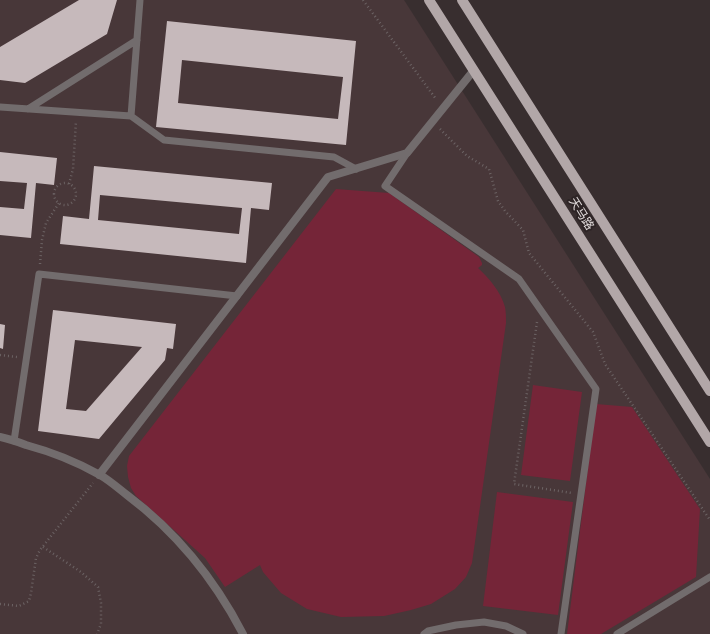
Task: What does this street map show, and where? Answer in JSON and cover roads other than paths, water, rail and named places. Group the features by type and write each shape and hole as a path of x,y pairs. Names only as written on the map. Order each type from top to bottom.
{"main road":[{"name":"天马路","path":"429,0 710,442"},
{"name":"天马路","path":"462,0 710,391"}],"street":[{"path":"99,475 328,177 408,153 474,70"},
{"path":"0,437 42,449 74,462 99,475 138,503 176,538 197,563 228,607 242,634"}],"lane":[{"path":"131,116 140,0"},
{"path":"28,109 137,40"},
{"path":"0,107 131,116 164,140 334,157 356,169"},
{"path":"408,153 385,186 519,279 596,389 561,634"},
{"path":"14,441 39,274 237,296"},
{"path":"617,634 710,577"},
{"path":"424,634 456,624 484,622 506,626 523,634"}]}
